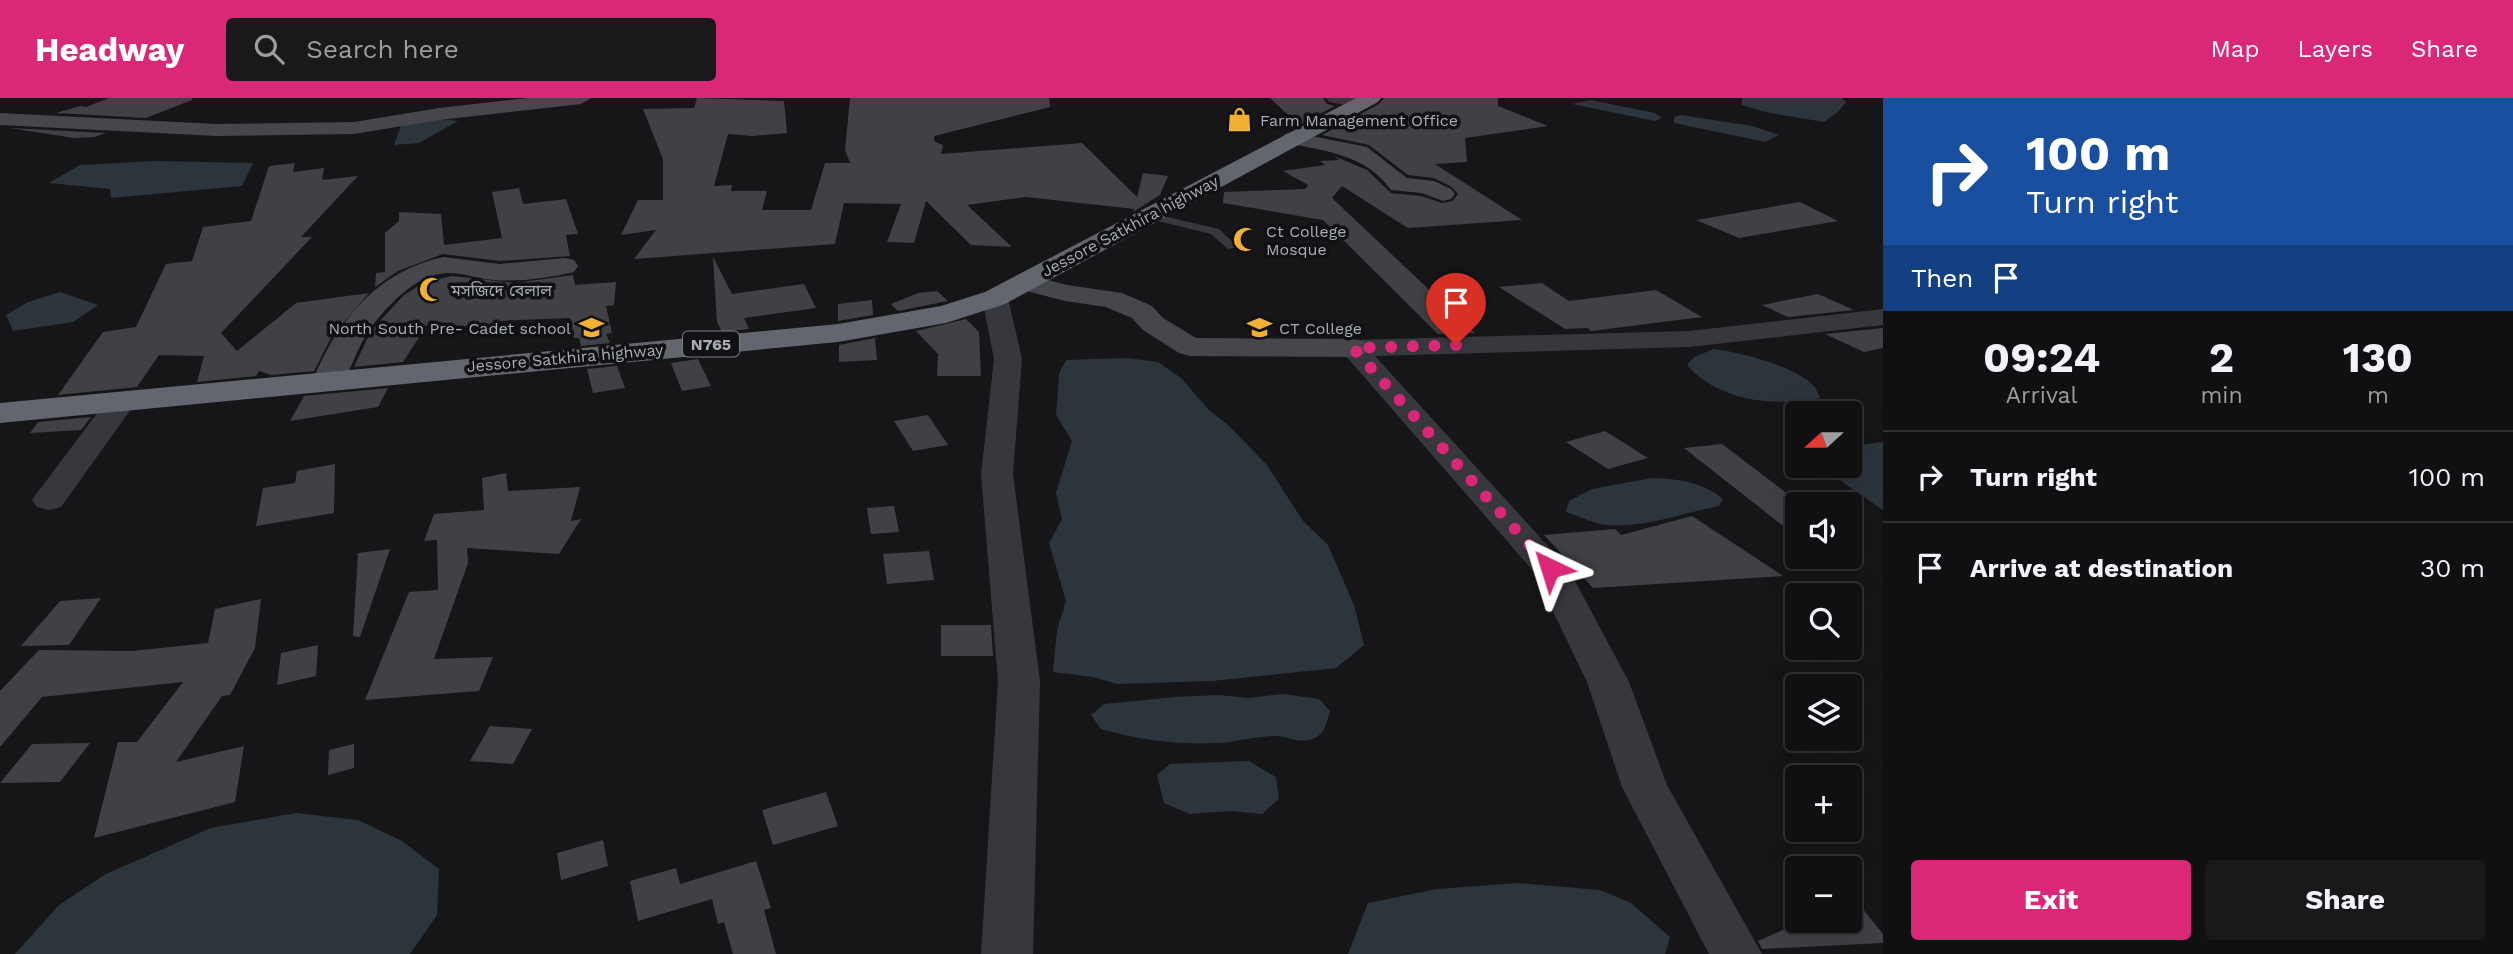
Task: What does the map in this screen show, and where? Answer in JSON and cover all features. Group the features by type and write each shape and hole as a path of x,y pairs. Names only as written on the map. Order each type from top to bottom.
{"highway":[{"name":"Jessore Satkhira highway","path":"0,413 838,333 946,314 995,298 1150,216 1356,100"}],"street":[{"path":"0,119 216,130 354,128 439,114 581,98"},
{"path":"1292,138 1359,152 1396,179 1399,185 1426,186 1443,194"},
{"path":"329,380 334,364 372,307 417,271 442,265 468,266 491,272 535,271 565,266"},
{"path":"1025,282 1065,293 1112,299 1142,312 1153,324 1190,347 1353,348 1689,339 1883,317"},
{"path":"995,298 1008,359 997,474 1019,681 1007,954"},
{"path":"1353,348 1550,568 1608,681 1645,787 1736,954"},
{"path":"49,500 121,402"}],"lane":[{"path":"1150,216 1215,230 1232,247"}],"shaded area":[{"path":"1742,98 1842,98 1846,102 1824,122 1765,112 1742,105"},
{"path":"1590,100 1655,113 1662,118 1655,121 1572,104"},
{"path":"1681,115 1752,126 1779,135 1765,142 1674,123 1674,117"},
{"path":"433,118 458,121 419,143 394,145 402,122"},
{"path":"155,161 253,163 242,186 111,198 110,189 49,183 80,165"},
{"path":"60,292 98,305 73,322 13,331 6,315 28,302"},
{"path":"1714,349 1752,357 1803,377 1813,385 1820,398 1785,402 1749,399 1732,394 1715,387 1687,365 1694,357"},
{"path":"1126,358 1158,362 1181,378 1209,410 1228,425 1267,465 1303,521 1328,545 1354,605 1364,645 1336,668 1212,681 1117,684 1093,677 1053,672 1057,630 1066,601 1049,543 1062,519 1056,493 1072,441 1056,415 1059,374 1066,360"},
{"path":"1883,442 1883,510 1862,496 1862,492 1857,492 1838,478 1862,478 1862,445"},
{"path":"1652,478 1690,482 1723,499 1719,506 1636,524 1602,524 1566,512 1569,501 1592,489"},
{"path":"1283,694 1319,699 1330,711 1321,734 1310,740 1272,736 1219,743 1174,742 1144,739 1101,729 1091,715 1104,704 1175,697 1219,695 1248,698"},
{"path":"1249,761 1276,777 1279,799 1262,814 1230,811 1190,814 1164,803 1157,775 1170,764"},
{"path":"296,813 358,820 402,841 439,869 437,915 410,954 15,954 59,905 106,874 211,828"},
{"path":"1518,883 1600,890 1631,903 1670,937 1665,954 1348,954 1368,903 1437,889"}],"building":[{"path":"109,98 192,100 146,118 56,113 80,106 86,107"},
{"path":"697,98 784,101 787,133 752,136 728,134 714,186 732,185 731,191 767,191 762,210 811,210 825,163 850,163 845,150 850,98 1049,98 1050,107 934,136 935,142 943,145 941,154 1082,143 1137,197 1143,173 1168,176 1160,195 1133,212 1134,209 1026,197 967,205 1012,247 971,245 926,201 914,243 887,242 901,204 844,203 835,244 634,259 656,230 621,235 638,200 663,200 663,159 643,109 694,108"},
{"path":"1270,98 1323,98 1327,104 1335,106 1299,125"},
{"path":"1384,98 1498,98 1498,106 1548,126 1465,138 1467,162 1435,164 1522,220 1408,228 1342,186 1332,198 1475,333 1438,334 1323,220 1223,203 1224,192 1305,189 1308,185 1283,171 1325,165 1320,161 1339,160 1334,156 1367,170 1391,193 1421,196 1442,203 1453,201 1458,194 1452,187 1434,178 1408,175 1369,145 1322,135 1379,104"},
{"path":"10,128 106,133 74,138"},
{"path":"295,163 293,172 324,168 322,180 358,176 301,237 312,237 221,333 237,351 296,303 369,293 332,336 314,371 271,375 259,371 256,376 197,382 204,356 159,355 137,387 58,395 103,332 136,327 166,264 192,261 203,227 251,221 269,166"},
{"path":"519,188 523,204 566,199 578,234 566,235 570,256 500,261 443,254 398,271 375,287 376,273 385,272 385,233 399,221 399,212 441,214 444,245 502,238 492,192"},
{"path":"1800,202 1838,221 1739,238 1696,220"},
{"path":"713,257 732,294 804,284 816,308 744,318 749,329 722,332 717,322"},
{"path":"573,275 575,285 616,282 614,305 606,306 612,333 606,334 610,343 581,346 579,338 574,338 570,318 499,321 494,327 427,325 403,362 354,367 368,337 379,322 404,295 425,282 452,276 514,283"},
{"path":"1542,283 1569,301 1656,290 1702,317 1591,331 1587,328 1565,329 1499,287"},
{"path":"937,291 948,301 898,311 891,304 918,293"},
{"path":"1818,294 1854,310 1788,317 1762,305"},
{"path":"872,300 873,315 838,321 838,304"},
{"path":"966,319 979,332 981,376 937,376 938,354 916,331"},
{"path":"1883,328 1883,348 1864,352 1825,334"},
{"path":"875,338 877,360 839,362 839,345"},
{"path":"698,359 711,386 682,391 671,363"},
{"path":"617,366 625,388 593,393 587,369"},
{"path":"388,388 378,407 290,421 304,396"},
{"path":"928,415 948,445 913,451 894,421"},
{"path":"91,417 81,430 30,433 38,422"},
{"path":"1605,431 1648,458 1608,469 1566,442"},
{"path":"1722,444 1785,492 1785,528 1684,448"},
{"path":"335,464 334,513 256,526 263,488 295,483 297,471"},
{"path":"506,473 508,491 580,487 571,521 581,519 559,554 467,548 468,563 434,659 493,657 479,691 365,700 409,592 438,590 437,540 424,541 434,514 484,510 482,478"},
{"path":"894,506 899,532 871,534 867,508"},
{"path":"1692,516 1783,576 1593,588 1544,535 1615,529 1621,535"},
{"path":"390,549 360,637 353,636 358,553"},
{"path":"929,551 934,580 887,584 883,554"},
{"path":"101,598 69,645 21,646 60,601"},
{"path":"261,599 255,648 230,695 222,696 176,762 244,746 235,802 94,838 118,742 137,742 183,682 42,697 0,747 0,691 39,650 132,651 208,643 215,609"},
{"path":"941,625 991,625 993,656 941,656"},
{"path":"318,645 316,676 277,685 281,653"},
{"path":"490,726 532,729 513,764 470,761"},
{"path":"90,743 60,782 0,783 32,744"},
{"path":"354,744 354,768 328,775 329,750"},
{"path":"826,792 838,826 773,845 762,810"},
{"path":"603,840 608,866 561,880 557,853"},
{"path":"756,861 771,908 764,910 776,954 733,954 724,922 718,924 712,899 638,921 630,881 676,868 680,884"},
{"path":"1862,908 1883,934 1883,943 1762,949 1758,941 1785,929 1785,933 1862,933"}],"place":[{"name":"Farm Management Office","path":"1240,120"},
{"name":"Ct College Mosque","path":"1246,240"},
{"name":"মসজিদে বেলাল","path":"431,290"},
{"name":"North South Pre- Cadet school","path":"591,328"},
{"name":"CT College","path":"1259,328"}],"route":[{"path":"1456,345 1353,348 1550,568"}]}
